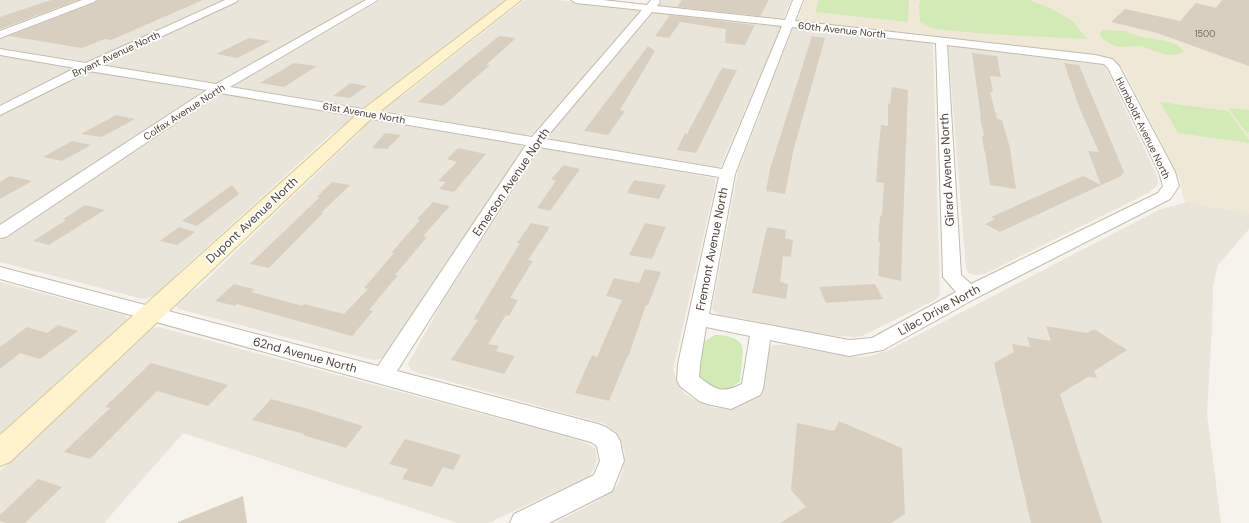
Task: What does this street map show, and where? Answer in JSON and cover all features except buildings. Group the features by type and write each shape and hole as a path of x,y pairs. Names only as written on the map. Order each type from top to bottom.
{"street":[{"path":"0,35 91,0"},
{"name":"Bryant Avenue North","path":"0,111 86,66 233,0"},
{"name":"Colfax Avenue North","path":"0,233 219,88 374,0"},
{"name":"Dupont Avenue North","path":"0,453 368,113 515,0"},
{"name":"60th Avenue North","path":"576,0 653,4 788,24 1095,58 1108,61"},
{"name":"Fremont Avenue North","path":"761,331 752,389 731,400 707,395 688,380 689,364 727,174 798,0"},
{"name":"Emerson Avenue North","path":"383,376 536,141 653,4"},
{"name":"Girard Avenue North","path":"941,41 952,276 969,293"},
{"name":"61st Avenue North","path":"0,52 727,174"},
{"name":"Humboldt Avenue North","path":"1108,61 1113,66 1167,172 1171,186 1164,196"},
{"name":"Lilac Drive North","path":"699,319 849,348 876,345 969,293 1164,196"},
{"name":"62nd Avenue North","path":"0,273 598,434 608,441 612,461 603,483 523,523"}],"shaded area":[{"path":"0,0 86,0 0,32"},
{"path":"97,0 227,0 89,62 0,48 0,37"},
{"path":"239,0 368,0 218,83 101,64"},
{"path":"381,0 507,0 367,107 358,107 234,86 235,84"},
{"path":"524,0 557,0 637,9 640,12 533,134 523,135 385,111 384,108 388,104 405,94"},
{"path":"662,0 791,0 783,19 781,20 659,6"},
{"path":"805,0 1249,0 1249,213 1186,202 1183,198 1180,180 1123,68 1111,59 799,22 797,20"},
{"path":"655,12 776,25 781,27 721,165 718,167 553,140 549,137 549,135"},
{"path":"796,27 927,41 933,45 940,294 937,299 860,337 829,336 718,314 712,309 738,171 793,28"},
{"path":"951,44 1104,64 1158,178 1157,186 1148,193 985,274 974,275 969,273 966,269 948,46"},
{"path":"0,56 70,67 73,69 0,107"},
{"path":"90,71 203,90 204,93 0,225 0,115 81,73"},
{"path":"222,94 354,116 346,124 330,135 179,272 167,287 157,295 146,299 139,298 0,262 0,240 216,96"},
{"path":"375,119 517,143 522,145 523,148 387,353 381,359 373,360 179,309 175,305 180,299 199,287 359,133 365,122"},
{"path":"545,148 714,178 716,181 673,370 678,383 685,394 700,403 716,408 732,407 744,403 756,395 768,349 773,345 785,345 855,357 871,356 889,350 1159,210 1186,202 1249,213 1249,229 1218,265 1213,285 1207,414 1221,523 554,523 599,500 618,485 623,468 625,452 617,435 605,424 418,373 411,370 408,364 443,301 539,150"},
{"path":"0,282 124,315 128,320 0,440"},
{"path":"159,327 582,441 595,448 597,459 594,469 588,477 488,523 457,523 183,433 104,523 0,523 0,471 140,337 149,329"}],"green space":[{"path":"819,0 909,0 908,22 815,12"},
{"path":"921,0 1029,0 1050,8 1073,21 1087,39 989,34 934,29 920,22 919,4"},
{"path":"1103,30 1125,31 1140,37 1162,40 1176,44 1183,50 1183,52 1168,55 1139,46 1123,47 1113,45 1102,37 1100,33"},
{"path":"1160,102 1228,111 1249,140 1249,143 1178,133"},
{"path":"1228,108 1249,110 1249,132 1246,132"},
{"path":"715,335 728,336 736,340 742,346 743,350 740,381 728,388 723,389 712,387 696,377 703,342"}]}
